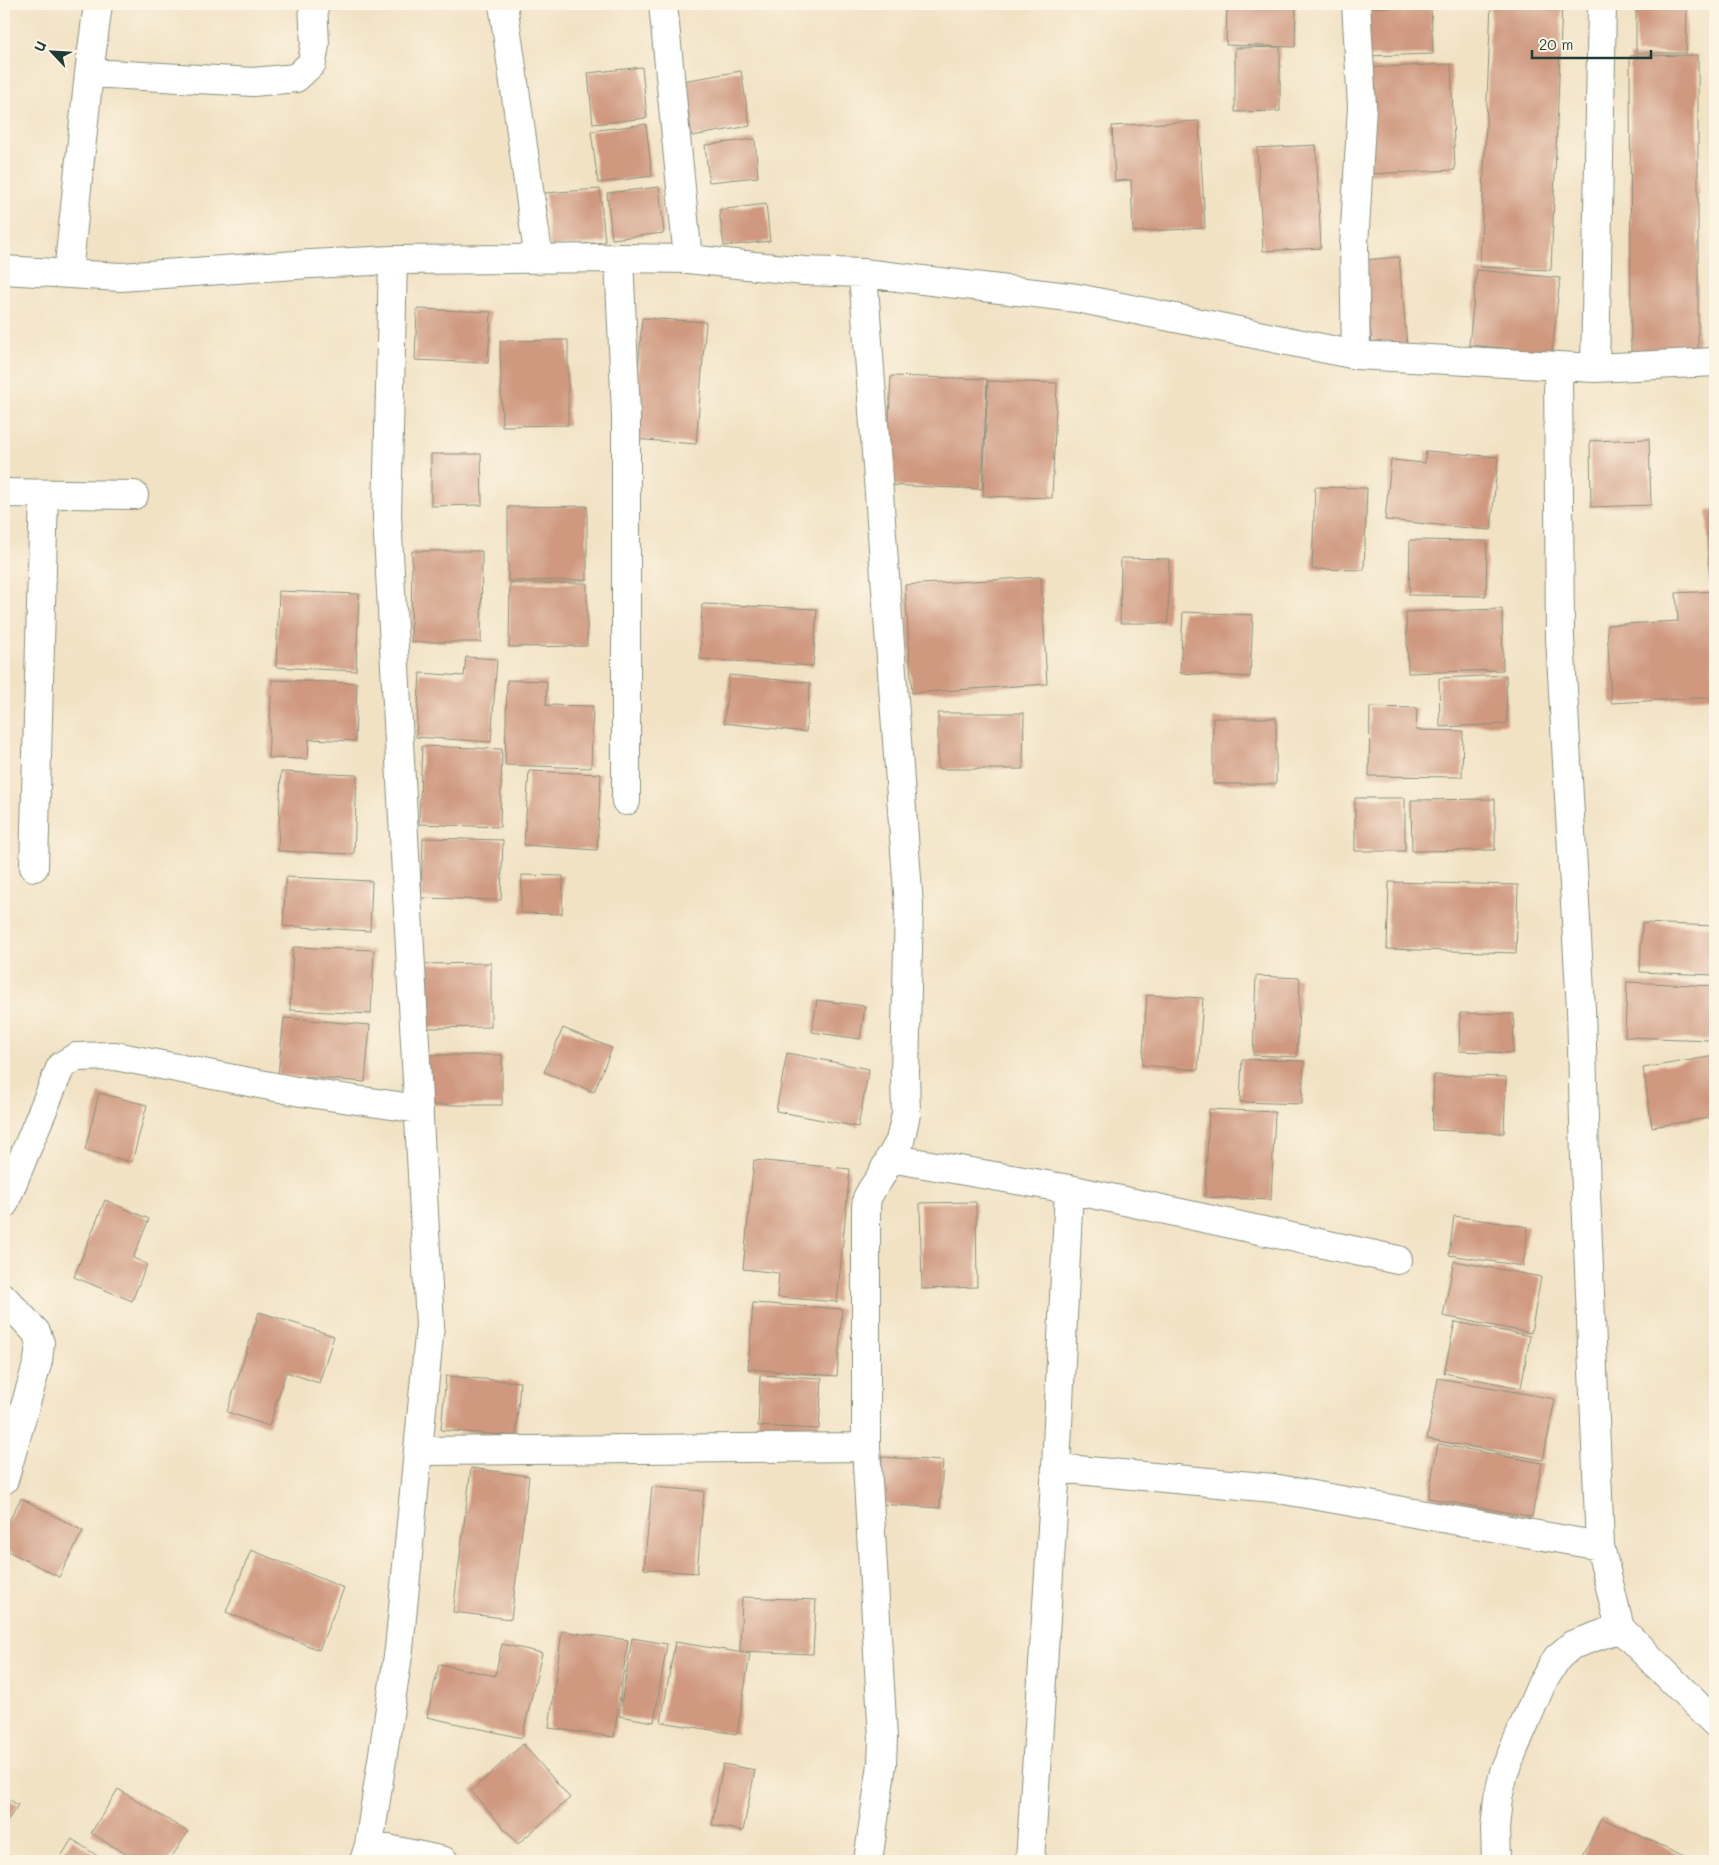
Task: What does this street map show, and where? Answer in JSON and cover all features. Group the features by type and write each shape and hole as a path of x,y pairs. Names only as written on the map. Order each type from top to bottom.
{"street":[{"path":"68,274 98,4"},
{"path":"89,73 253,82 296,78 312,63 315,44 313,4"},
{"path":"503,4 539,260"},
{"path":"663,4 688,259"},
{"path":"1356,4 1362,106 1354,246 1356,355"},
{"path":"1595,368 1602,4"},
{"path":"619,258 626,414 626,801"},
{"path":"4,270 120,277 393,260 688,259 804,271 863,273 1077,298 1356,355 1595,368 1715,362"},
{"path":"393,260 387,516 430,1325 399,1649 367,1853 444,1861"},
{"path":"863,273 909,906 905,1073 906,1114 900,1141 867,1198 866,1208 866,1447 883,1738 882,1764 868,1861"},
{"path":"1558,366 1560,638 1582,1009 1586,1194 1600,1546 1620,1628 1715,1723"},
{"path":"4,493 134,495"},
{"path":"34,867 44,494"},
{"path":"4,1204 61,1066 76,1056 115,1056 301,1092 419,1109"},
{"path":"890,1158 1069,1189 1398,1260"},
{"path":"1030,1861 1056,1468 1069,1189"},
{"path":"4,1298 36,1332 40,1343 38,1361 4,1480"},
{"path":"418,1451 866,1447"},
{"path":"1056,1468 1273,1488 1600,1546"},
{"path":"1496,1861 1495,1829 1498,1798 1504,1772 1541,1686 1557,1658 1572,1645 1620,1628"}],"building":[{"path":"1227,4 1296,4 1295,47 1226,45"},
{"path":"1491,4 1562,4 1551,270 1480,267"},
{"path":"1636,4 1687,4 1686,53 1636,53"},
{"path":"1431,6 1433,54 1365,56 1364,8"},
{"path":"1280,47 1280,111 1235,112 1235,48"},
{"path":"1698,55 1698,355 1631,355 1630,56"},
{"path":"1451,64 1455,170 1369,174 1365,68"},
{"path":"642,67 647,118 593,124 588,73"},
{"path":"741,71 750,126 692,136 683,81"},
{"path":"1199,121 1205,228 1133,232 1131,180 1115,181 1112,126"},
{"path":"646,124 652,176 598,183 591,131"},
{"path":"755,139 758,177 709,182 705,145"},
{"path":"1316,145 1321,248 1263,251 1257,148"},
{"path":"659,187 664,233 612,239 607,193"},
{"path":"600,189 605,242 550,247 545,193"},
{"path":"766,204 770,241 724,246 719,210"},
{"path":"1399,257 1407,344 1372,347 1365,260"},
{"path":"1477,270 1560,278 1552,353 1469,345"},
{"path":"417,309 491,312 488,363 415,360"},
{"path":"642,318 706,322 696,444 633,439"},
{"path":"568,340 568,425 502,426 500,341"},
{"path":"891,376 987,379 982,489 886,485"},
{"path":"988,381 1057,383 1052,498 983,496"},
{"path":"1649,439 1651,505 1591,507 1590,441"},
{"path":"1426,451 1498,457 1491,530 1385,520 1391,460 1425,463"},
{"path":"431,454 481,454 482,505 431,506"},
{"path":"1315,487 1367,488 1364,570 1312,569"},
{"path":"587,506 587,580 508,581 508,507"},
{"path":"1715,510 1715,586 1710,586 1707,511"},
{"path":"1410,540 1487,541 1486,596 1409,595"},
{"path":"412,551 482,551 481,642 411,642"},
{"path":"1121,558 1169,559 1168,623 1120,623"},
{"path":"1041,577 1047,684 912,693 905,585"},
{"path":"510,583 587,583 587,646 509,647"},
{"path":"279,591 359,594 356,671 276,667"},
{"path":"1715,591 1715,697 1611,703 1607,625 1678,621 1676,593"},
{"path":"702,604 817,609 813,666 700,659"},
{"path":"1502,609 1503,670 1408,673 1406,612"},
{"path":"1183,612 1253,615 1250,677 1180,673"},
{"path":"466,657 497,659 491,742 416,737 420,673 464,676"},
{"path":"729,675 810,683 806,732 724,723"},
{"path":"1506,675 1507,724 1440,727 1439,678"},
{"path":"272,680 357,683 355,741 309,739 308,759 268,758"},
{"path":"507,680 547,681 546,705 593,706 591,768 505,765"},
{"path":"1370,707 1417,708 1416,730 1463,731 1462,777 1369,776"},
{"path":"938,713 1024,713 1023,769 938,769"},
{"path":"1213,718 1276,718 1276,784 1213,784"},
{"path":"422,746 502,749 500,827 419,824"},
{"path":"529,771 601,774 597,850 524,845"},
{"path":"281,772 357,775 354,854 278,851"},
{"path":"1355,798 1405,798 1405,851 1355,851"},
{"path":"1495,799 1495,850 1412,851 1411,800"},
{"path":"423,838 503,840 501,900 421,898"},
{"path":"522,875 563,876 562,914 521,913"},
{"path":"286,877 372,881 370,931 283,926"},
{"path":"1389,882 1518,885 1516,953 1387,949"},
{"path":"1642,923 1715,926 1714,975 1640,972"},
{"path":"293,947 374,950 371,1014 290,1010"},
{"path":"491,963 491,1027 423,1028 422,964"},
{"path":"1256,976 1300,978 1297,1057 1253,1055"},
{"path":"1627,982 1715,986 1712,1040 1625,1037"},
{"path":"1147,995 1203,998 1198,1070 1142,1065"},
{"path":"817,1000 865,1006 860,1039 812,1032"},
{"path":"1460,1013 1514,1014 1513,1053 1459,1051"},
{"path":"284,1018 370,1025 365,1082 278,1075"},
{"path":"563,1028 612,1048 594,1092 544,1072"},
{"path":"787,1053 869,1069 858,1127 776,1111"},
{"path":"423,1055 502,1055 502,1105 423,1105"},
{"path":"1715,1056 1715,1117 1652,1127 1643,1068"},
{"path":"1242,1059 1304,1061 1302,1104 1240,1102"},
{"path":"1434,1075 1506,1077 1504,1133 1432,1130"},
{"path":"99,1093 147,1105 132,1162 85,1150"},
{"path":"1209,1109 1275,1112 1271,1200 1205,1197"},
{"path":"754,1160 850,1169 837,1302 777,1297 779,1273 743,1269"},
{"path":"105,1200 149,1219 133,1258 147,1264 132,1301 74,1277"},
{"path":"976,1202 977,1287 922,1289 920,1203"},
{"path":"1454,1216 1528,1227 1523,1266 1449,1255"},
{"path":"1454,1261 1541,1277 1531,1333 1443,1316"},
{"path":"753,1303 842,1309 837,1376 748,1369"},
{"path":"259,1312 334,1336 319,1383 286,1372 269,1426 227,1412"},
{"path":"1455,1322 1530,1336 1521,1388 1444,1373"},
{"path":"760,1375 822,1378 819,1429 758,1426"},
{"path":"446,1376 520,1382 516,1436 441,1430"},
{"path":"1438,1378 1555,1399 1543,1460 1427,1439"},
{"path":"1438,1444 1542,1463 1532,1517 1428,1498"},
{"path":"882,1457 943,1461 940,1508 879,1504"},
{"path":"471,1468 529,1476 511,1619 453,1612"},
{"path":"652,1487 704,1491 697,1573 644,1569"},
{"path":"21,1498 83,1531 59,1577 4,1549 4,1530"},
{"path":"251,1550 344,1588 319,1650 226,1612"},
{"path":"742,1597 816,1600 813,1654 740,1651"},
{"path":"562,1631 628,1640 614,1737 549,1728"},
{"path":"632,1638 667,1644 654,1722 619,1716"},
{"path":"675,1642 750,1654 737,1734 661,1722"},
{"path":"502,1644 542,1653 522,1738 427,1717 439,1664 495,1676"},
{"path":"523,1744 570,1798 518,1844 471,1791"},
{"path":"723,1764 755,1770 743,1831 712,1825"},
{"path":"118,1789 188,1832 169,1861 137,1861 91,1833"},
{"path":"4,1796 18,1805 4,1826"},
{"path":"1601,1818 1687,1857 1685,1861 1581,1861"},
{"path":"72,1839 105,1861 58,1861"}]}
